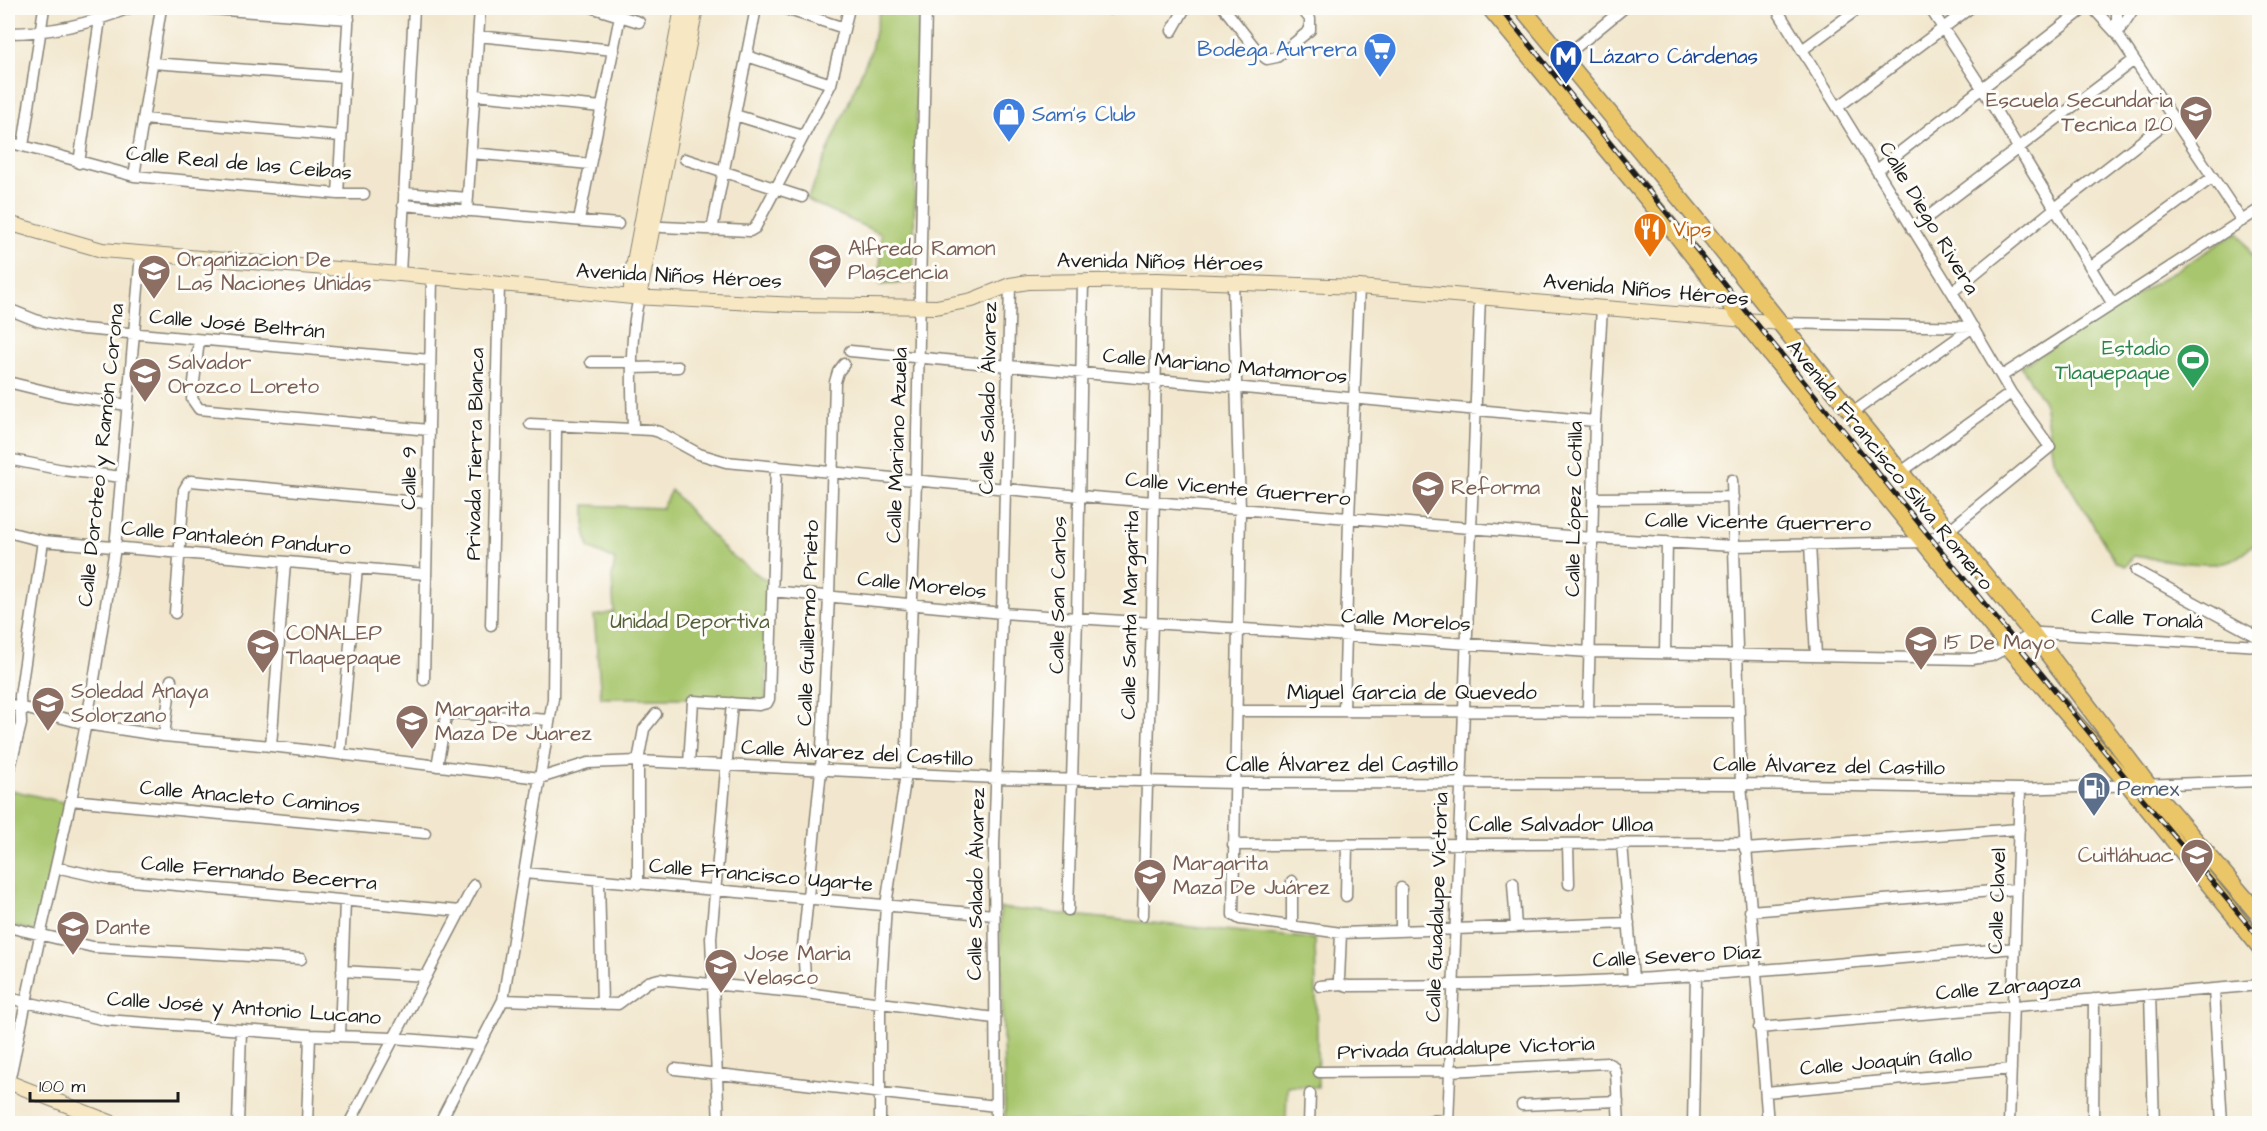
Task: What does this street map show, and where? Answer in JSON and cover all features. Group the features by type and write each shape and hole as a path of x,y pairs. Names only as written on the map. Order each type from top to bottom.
{"main road":[{"name":"Avenida Francisco Silva Romero","path":"1490,8 1670,225 1743,320 2009,646 2129,785 2259,947"},
{"name":"Avenida Francisco Silva Romero","path":"1522,8 1692,213 2033,634 2148,785 2259,916"}],"street":[{"path":"23,146 44,8"},
{"path":"8,33 40,32 100,19 129,8"},
{"path":"134,176 161,8"},
{"path":"199,8 349,13 338,194"},
{"path":"400,274 414,8"},
{"path":"467,211 480,8"},
{"path":"594,8 639,22"},
{"path":"633,429 632,365 635,297 631,278 682,8"},
{"path":"635,297 696,8"},
{"path":"712,230 756,8"},
{"path":"783,8 844,28"},
{"path":"662,227 753,230 831,84 849,8"},
{"name":"Calle Mariano Azuela","path":"880,1124 880,1004 886,905 906,774 921,306 926,8"},
{"path":"1172,31 1185,8"},
{"path":"1224,8 1259,53 1267,59 1277,57 1310,30 1310,19 1300,8"},
{"path":"1563,58 1624,8"},
{"name":"Calle Diego Rivera","path":"1776,8 1952,292 2011,393 2050,447"},
{"path":"1802,50 1859,8"},
{"path":"1930,8 1982,88 2112,303"},
{"path":"1838,107 1970,8"},
{"path":"1877,170 2085,8"},
{"path":"2092,8 2117,34 2242,221"},
{"path":"2117,8 2117,34"},
{"path":"2117,34 2134,8"},
{"path":"579,220 620,16"},
{"path":"79,163 100,19"},
{"path":"478,36 614,50"},
{"path":"747,56 831,84"},
{"path":"1912,229 2134,60"},
{"path":"152,63 345,77"},
{"path":"475,95 602,106"},
{"path":"735,115 803,136"},
{"path":"1952,292 2173,117"},
{"path":"143,118 341,136"},
{"name":"Calle Real de las Ceibas","path":"8,141 79,163 134,176 338,194 364,194"},
{"path":"471,153 590,164"},
{"path":"685,159 802,197"},
{"path":"2090,267 2212,177"},
{"path":"404,193 468,198"},
{"path":"403,205 618,224"},
{"path":"2002,376 2259,209"},
{"name":"Avenida Niños Héroes","path":"8,223 94,249 400,274 635,297 799,304 954,305 1010,285 1028,282 1157,280 1359,287 1780,323"},
{"name":"Calle Doroteo y Ramón Corona","path":"8,1082 71,800 115,548 141,254"},
{"name":"Calle 9","path":"424,680 432,277"},
{"name":"Calle Santa Margarita","path":"1143,915 1152,622 1157,280"},
{"name":"Calle San Carlos","path":"1068,909 1080,496 1083,281"},
{"path":"1233,283 1240,509 1233,915 1240,919 1341,933 1629,923"},
{"name":"Privada Tierra Blanca","path":"491,625 498,284"},
{"name":"Calle Salado Álvarez","path":"996,1124 994,915 1010,285"},
{"path":"1344,710 1349,518 1359,287"},
{"name":"Calle Guadalupe Victoria","path":"1448,1121 1480,296"},
{"name":"Calle López Cotilla","path":"1588,712 1595,421 1602,308"},
{"name":"Calle José Beltrán","path":"8,309 55,325 133,335 430,360"},
{"path":"1780,323 1973,327"},
{"path":"1852,413 1973,327"},
{"path":"199,340 192,399 195,407 203,411 429,430"},
{"name":"Calle Mariano Matamoros","path":"850,351 1595,421"},
{"path":"591,362 678,367"},
{"name":"Calle Guillermo Prieto","path":"806,993 803,945 821,770 830,596 835,382 844,364"},
{"path":"8,382 61,395 127,405"},
{"path":"1901,472 2011,393"},
{"name":"Calle Vicente Guerrero","path":"530,424 660,432 708,458 916,481 1593,538 1734,546 1926,542 1949,530 2050,447"},
{"path":"439,1124 503,1000 540,778 553,699 555,426"},
{"path":"8,459 63,470 122,477"},
{"path":"689,764 693,700 759,705 767,703 770,695 776,465"},
{"path":"175,613 184,490 188,483 195,480 428,503"},
{"path":"1732,480 1741,784 1768,1124"},
{"path":"1593,498 1733,497"},
{"name":"Calle Pantaleón Panduro","path":"8,532 43,541 426,574"},
{"path":"8,776 21,724 20,696 43,541"},
{"path":"1665,653 1667,542"},
{"path":"1810,544 1816,656"},
{"path":"271,746 285,562"},
{"path":"340,754 357,568"},
{"path":"2136,571 2259,638"},
{"name":"Calle Morelos","path":"772,591 1002,613 1590,652 1972,659 1991,656 2033,634"},
{"name":"Calle Tonalá","path":"2033,634 2259,646"},
{"path":"164,736 171,680"},
{"path":"719,1124 711,938 732,703"},
{"path":"8,704 86,724 164,736 271,746 540,778"},
{"name":"Miguel Garcia de Quevedo","path":"1237,711 1738,712"},
{"path":"437,766 446,717 449,714 456,712 549,720"},
{"path":"638,884 638,761 644,729 656,714"},
{"name":"Calle Álvarez del Castillo","path":"540,778 588,764 638,761 997,778 1146,782 1741,784 2020,789 2259,782"},
{"name":"Calle Clavel","path":"2009,1124 2020,789"},
{"name":"Calle Anacleto Caminos","path":"71,800 425,833"},
{"name":"Calle Salvador Ulloa","path":"1233,845 1622,843 1745,846 2019,829"},
{"path":"1622,843 1633,979"},
{"path":"1346,896 1347,844"},
{"path":"1568,844 1569,884"},
{"name":"Calle Fernando Becerra","path":"56,867 109,879 460,911"},
{"name":"Calle Francisco Ugarte","path":"524,873 994,915"},
{"path":"599,880 602,1004"},
{"path":"1292,881 1292,926"},
{"path":"1513,883 1516,927"},
{"path":"349,1124 474,885"},
{"path":"1401,888 1401,931"},
{"path":"1750,911 2017,889"},
{"path":"340,1035 345,900"},
{"path":"8,927 93,947 301,959"},
{"path":"1341,933 1339,979 1341,984"},
{"name":"Calle Severo Díaz","path":"1320,986 1341,984 1348,986 1455,986 1633,979 1755,971 2015,948"},
{"path":"342,971 426,976"},
{"path":"1693,1124 1696,975"},
{"path":"503,1000 618,1004 653,980 806,993 994,1018"},
{"name":"Calle Zaragoza","path":"1759,1028 2259,985"},
{"path":"2214,989 2222,1124"},
{"path":"2150,994 2154,1124"},
{"name":"Calle José y Antonio Lucano","path":"8,998 106,1020 310,1035 393,1038 480,1046"},
{"path":"2093,1124 2094,999"},
{"path":"238,1124 241,1030"},
{"path":"307,1124 310,1035"},
{"name":"Privada Guadalupe Victoria","path":"1319,1072 1450,1071 1607,1063 1614,1066 1616,1072 1618,1101"},
{"path":"675,1069 996,1106"},
{"name":"Calle Joaquín Gallo","path":"1766,1092 2011,1069"},
{"path":"8,1082 115,1124"},
{"path":"1309,1124 1310,1094"},
{"path":"1522,1105 1618,1101 1619,1124"},
{"path":"1404,1124 1448,1121"}],"green space":[{"path":"880,8 919,8 913,282 880,285 881,234 807,200 871,50"},
{"path":"2238,232 2259,267 2259,540 2241,555 2228,562 2194,564 2133,556 2126,567 2115,561 2053,459 2044,402 2021,366"},
{"name":"Unidad Deportiva","path":"671,490 728,553 768,582 766,701 601,698 594,616 614,612 612,577 615,560 589,548 585,530 585,505 662,508"},
{"path":"11,790 67,803 38,932 8,925 8,805"},
{"path":"1000,908 1315,939 1318,1087 1287,1086 1286,1123 1005,1123"}],"railway":[{"path":"1500,8 2144,800 2260,939"}],"place":[{"name":"Bodega Aurrera","path":"1380,78"},
{"name":"Lázaro Cárdenas","path":"1566,85"},
{"name":"Escuela Secundaria Tecnica 120","path":"2196,141"},
{"name":"Sam's Club","path":"1009,143"},
{"name":"Vips","path":"1650,258"},
{"name":"Alfredo Ramon Plascencia","path":"825,289"},
{"name":"Organizacion De Las Naciones Unidas","path":"154,300"},
{"name":"Estadio Tlaquepaque","path":"2193,389"},
{"name":"Salvador Orozco Loreto","path":"145,403"},
{"name":"Reforma","path":"1428,516"},
{"name":"15 De Mayo","path":"1921,671"},
{"name":"CONALEP Tlaquepaque","path":"263,674"},
{"name":"Soledad Anaya Solorzano","path":"48,732"},
{"name":"Margarita Maza De Juarez","path":"412,750"},
{"name":"Pemex","path":"2094,817"},
{"name":"Cuitláhuac","path":"2197,884"},
{"name":"Margarita Maza De Juárez","path":"1150,904"},
{"name":"Dante","path":"73,956"},
{"name":"Jose Maria Velasco","path":"721,994"}]}
